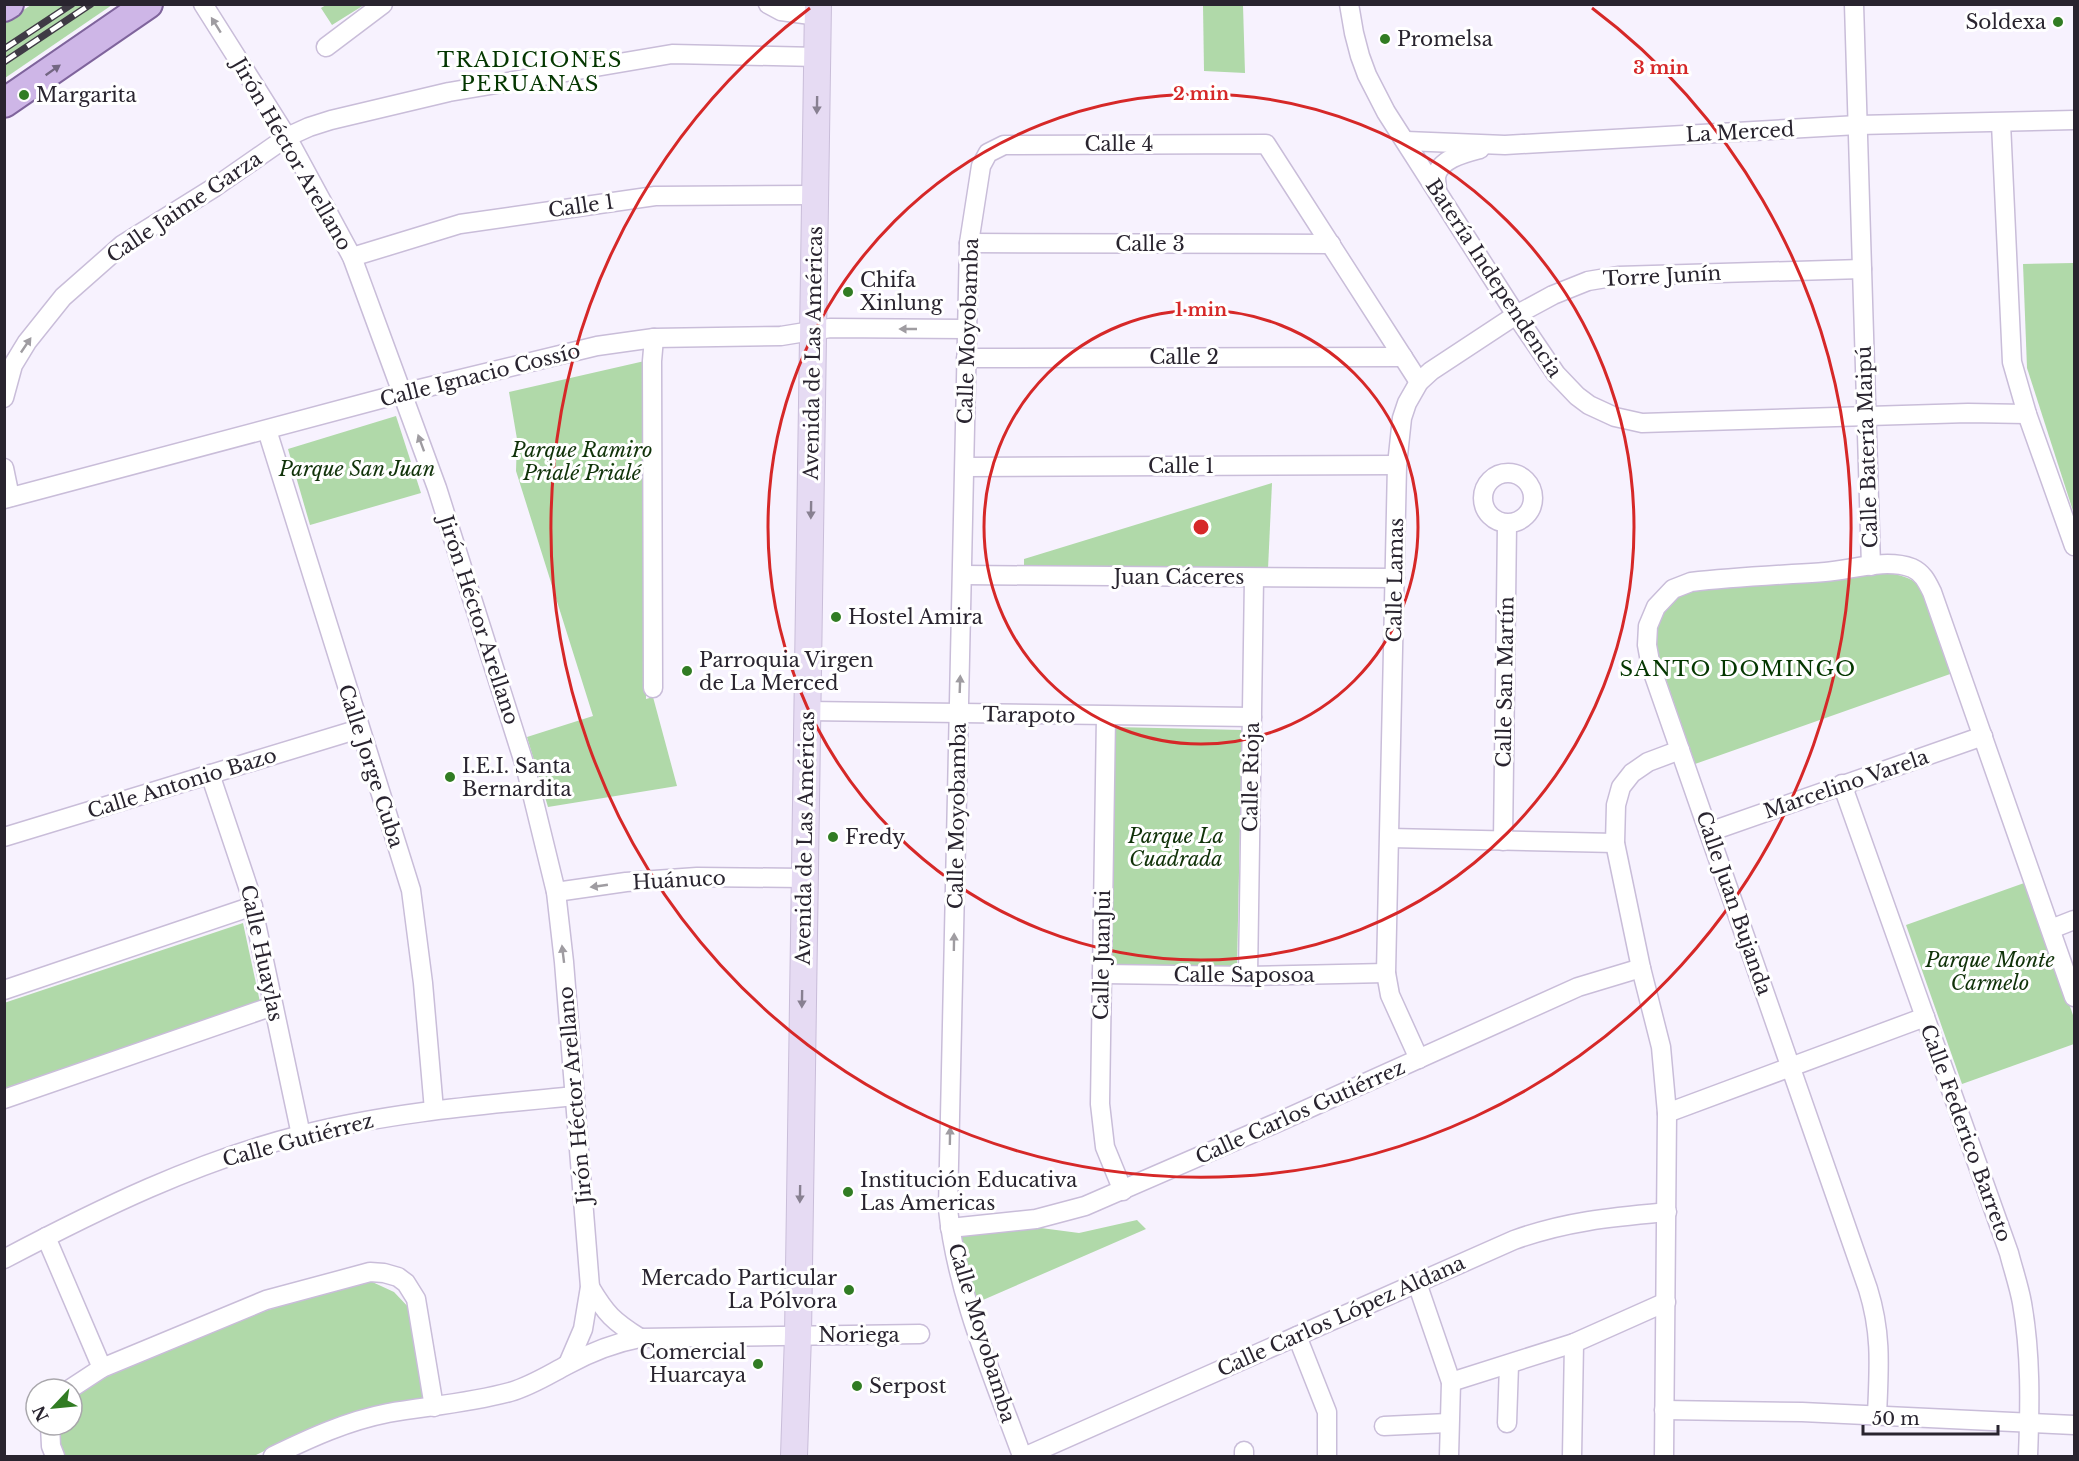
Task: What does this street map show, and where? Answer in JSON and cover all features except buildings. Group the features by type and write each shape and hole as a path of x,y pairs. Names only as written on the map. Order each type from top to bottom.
{"main road":[{"path":"4,7 9,4"},
{"path":"4,103 148,4"}],"street":[{"name":"Jirón Héctor Arellano","path":"203,4 286,137 351,257 437,488 523,758 556,892 564,962 590,1287 583,1329 568,1364"},
{"path":"326,46 383,4"},
{"path":"768,4 781,11 818,10"},
{"name":"Batería Independencia","path":"1349,4 1354,33 1367,75 1386,112 1516,315 1565,386 1589,405 1615,417 1642,423 1968,413 2027,414"},
{"name":"Calle Batería Maipú","path":"1854,4 1871,566 1898,565 1912,569 1923,575 1932,592 2050,929 2069,966 2074,997"},
{"name":"Avenida de Las Américas","path":"794,1456 798,1335 818,10"},
{"name":"Calle Jaime Garza","path":"4,398 13,365 27,342 63,297 122,245 215,187 286,137 330,120 449,92 672,54 818,57"},
{"name":"La Merced","path":"1406,141 1505,145 1858,125 2074,120"},
{"path":"2001,123 2012,362 2027,414 2074,546"},
{"name":"Calle 4","path":"981,166 988,153 1004,145 1266,144 1331,244"},
{"path":"1437,191 1436,174 1450,159 1477,150 1505,145"},
{"name":"Calle Moyobamba","path":"981,166 969,243 966,329 963,575 948,1180 952,1246 964,1290 1024,1456"},
{"name":"Calle 1","path":"351,257 460,224 655,196 816,195"},
{"name":"Calle 3","path":"969,243 1331,244"},
{"path":"1331,244 1419,382"},
{"name":"Torre Junín","path":"1419,382 1449,357 1516,315 1571,287 1603,278 1862,269"},
{"name":"Calle Ignacio Cossío","path":"7,498 567,352 654,338 781,336 830,328 966,329"},
{"path":"653,688 652,361 654,338"},
{"name":"Calle 2","path":"966,358 1403,357"},
{"name":"Calle Lamas","path":"1419,382 1407,403 1402,418 1397,465 1386,973 1390,995 1419,1059"},
{"name":"Calle Jorge Cuba","path":"267,430 411,890 423,983 434,1110"},
{"name":"Calle 1","path":"965,467 1397,465"},
{"path":"4,468 7,498"},
{"name":"Calle San Martín","path":"1503,841 1507,524"},
{"name":"Calle Juan Bujanda","path":"1871,566 1828,572 1691,582 1673,589 1656,607 1648,626 1647,645 1651,667 1874,1308 1880,1345 1877,1415"},
{"name":"Juan Cáceres","path":"963,575 1395,578"},
{"name":"Calle Rioja","path":"1248,976 1254,578"},
{"name":"Tarapoto","path":"807,711 1252,717"},
{"name":"Calle JuanJui","path":"1106,716 1100,1104 1106,1147 1123,1191"},
{"name":"Calle Antonio Bazo","path":"4,837 359,729"},
{"name":"Marcelino Varela","path":"1709,832 1983,736"},
{"path":"1664,1456 1667,1113 1661,1047 1641,968 1616,843 1616,804 1621,788 1632,773 1648,762 1680,750"},
{"name":"Calle Huaylas","path":"210,774 249,890 302,1135"},
{"name":"Calle Federico Barreto","path":"1842,784 2009,1253 2022,1302 2029,1363 2028,1456"},
{"path":"1390,838 1616,843"},
{"name":"Huánuco","path":"556,892 626,882 697,877 804,879"},
{"path":"4,990 253,906"},
{"path":"2050,929 2074,920"},
{"name":"Calle Carlos Gutiérrez","path":"950,1228 1036,1219 1059,1214 1123,1191 1578,987 1641,968"},
{"name":"Calle Saposoa","path":"1102,974 1248,976 1386,973"},
{"path":"4,1098 273,1006"},
{"path":"1667,1113 1925,1017"},
{"name":"Calle Gutiérrez","path":"4,1259 135,1194 219,1159 302,1135 434,1110 575,1096"},
{"name":"Calle Carlos López Aldana","path":"1024,1456 1514,1240 1538,1231 1589,1220 1667,1212"},
{"path":"46,1237 102,1368"},
{"path":"84,1380 102,1368 269,1299 370,1272 384,1273 398,1277 406,1283 416,1299 434,1407"},
{"path":"1417,1283 1451,1382 1449,1456"},
{"name":"Jirón Héctor Arellano","path":"590,1287 606,1313 623,1328 640,1338"},
{"path":"1451,1382 1574,1343 1666,1302"},
{"name":"Noriega","path":"273,1456 308,1439 350,1423 387,1413 476,1400 512,1392 615,1343 640,1338 920,1334"},
{"path":"1297,1336 1327,1412 1327,1456"},
{"path":"1572,1456 1574,1343"},
{"path":"1507,1423 1509,1365"},
{"path":"1664,1410 1877,1415 2074,1425"},
{"path":"1384,1426 1449,1423"},
{"path":"51,1437 54,1456"}],"green space":[{"path":"31,5 112,5 5,78 5,22"},
{"path":"326,5 364,5 332,25 321,8"},
{"path":"1203,5 1243,5 1245,73 1204,71"},
{"path":"2074,263 2074,514 2027,368 2023,264"},
{"name":"Parque Ramiro Prialé Prialé","path":"649,360 646,699 653,697 677,786 548,807 527,737 593,716 516,471 517,439 509,392"},
{"name":"Parque San Juan","path":"396,416 421,493 310,525 288,449"},
{"path":"1272,483 1268,569 1024,570 1024,559"},
{"path":"1888,573 1912,580 1923,592 1953,673 1695,764 1659,659 1655,639 1658,618 1669,603 1679,595 1694,589"},
{"name":"Parque La Cuadrada","path":"1115,727 1242,730 1237,967 1111,964"},
{"name":"Parque Monte Carmelo","path":"2027,882 2074,1018 2074,1044 1962,1084 1906,925"},
{"path":"243,923 260,1002 5,1088 4,1003"},
{"path":"1137,1220 1146,1229 976,1303 959,1232 1041,1228 1079,1233"},
{"path":"368,1280 394,1292 413,1312 424,1400 293,1437 254,1456 65,1456 60,1446 60,1437 84,1437 84,1389 108,1372 265,1311"}],"railway":[{"path":"4,49 72,4"},
{"path":"4,62 91,4"}],"place":[{"name":"Soldexa","path":"2058,22"},
{"name":"Promelsa","path":"1385,39"},
{"name":"Margarita","path":"24,95"},
{"name":"Chifa Xinlung","path":"848,292"},
{"name":"Hostel Amira","path":"836,617"},
{"name":"Parroquia Virgen de La Merced","path":"687,671"},
{"name":"I.E.I. Santa Bernardita","path":"450,777"},
{"name":"Fredy","path":"833,837"},
{"name":"Institución Educativa Las Americas","path":"848,1192"},
{"name":"Mercado Particular La Pólvora","path":"849,1290"},
{"name":"Comercial Huarcaya","path":"758,1364"},
{"name":"Serpost","path":"857,1386"}],"district":[{"name":"TRADICIONES PERUANAS","path":"530,72"},
{"name":"SANTO DOMINGO","path":"1738,669"}]}
